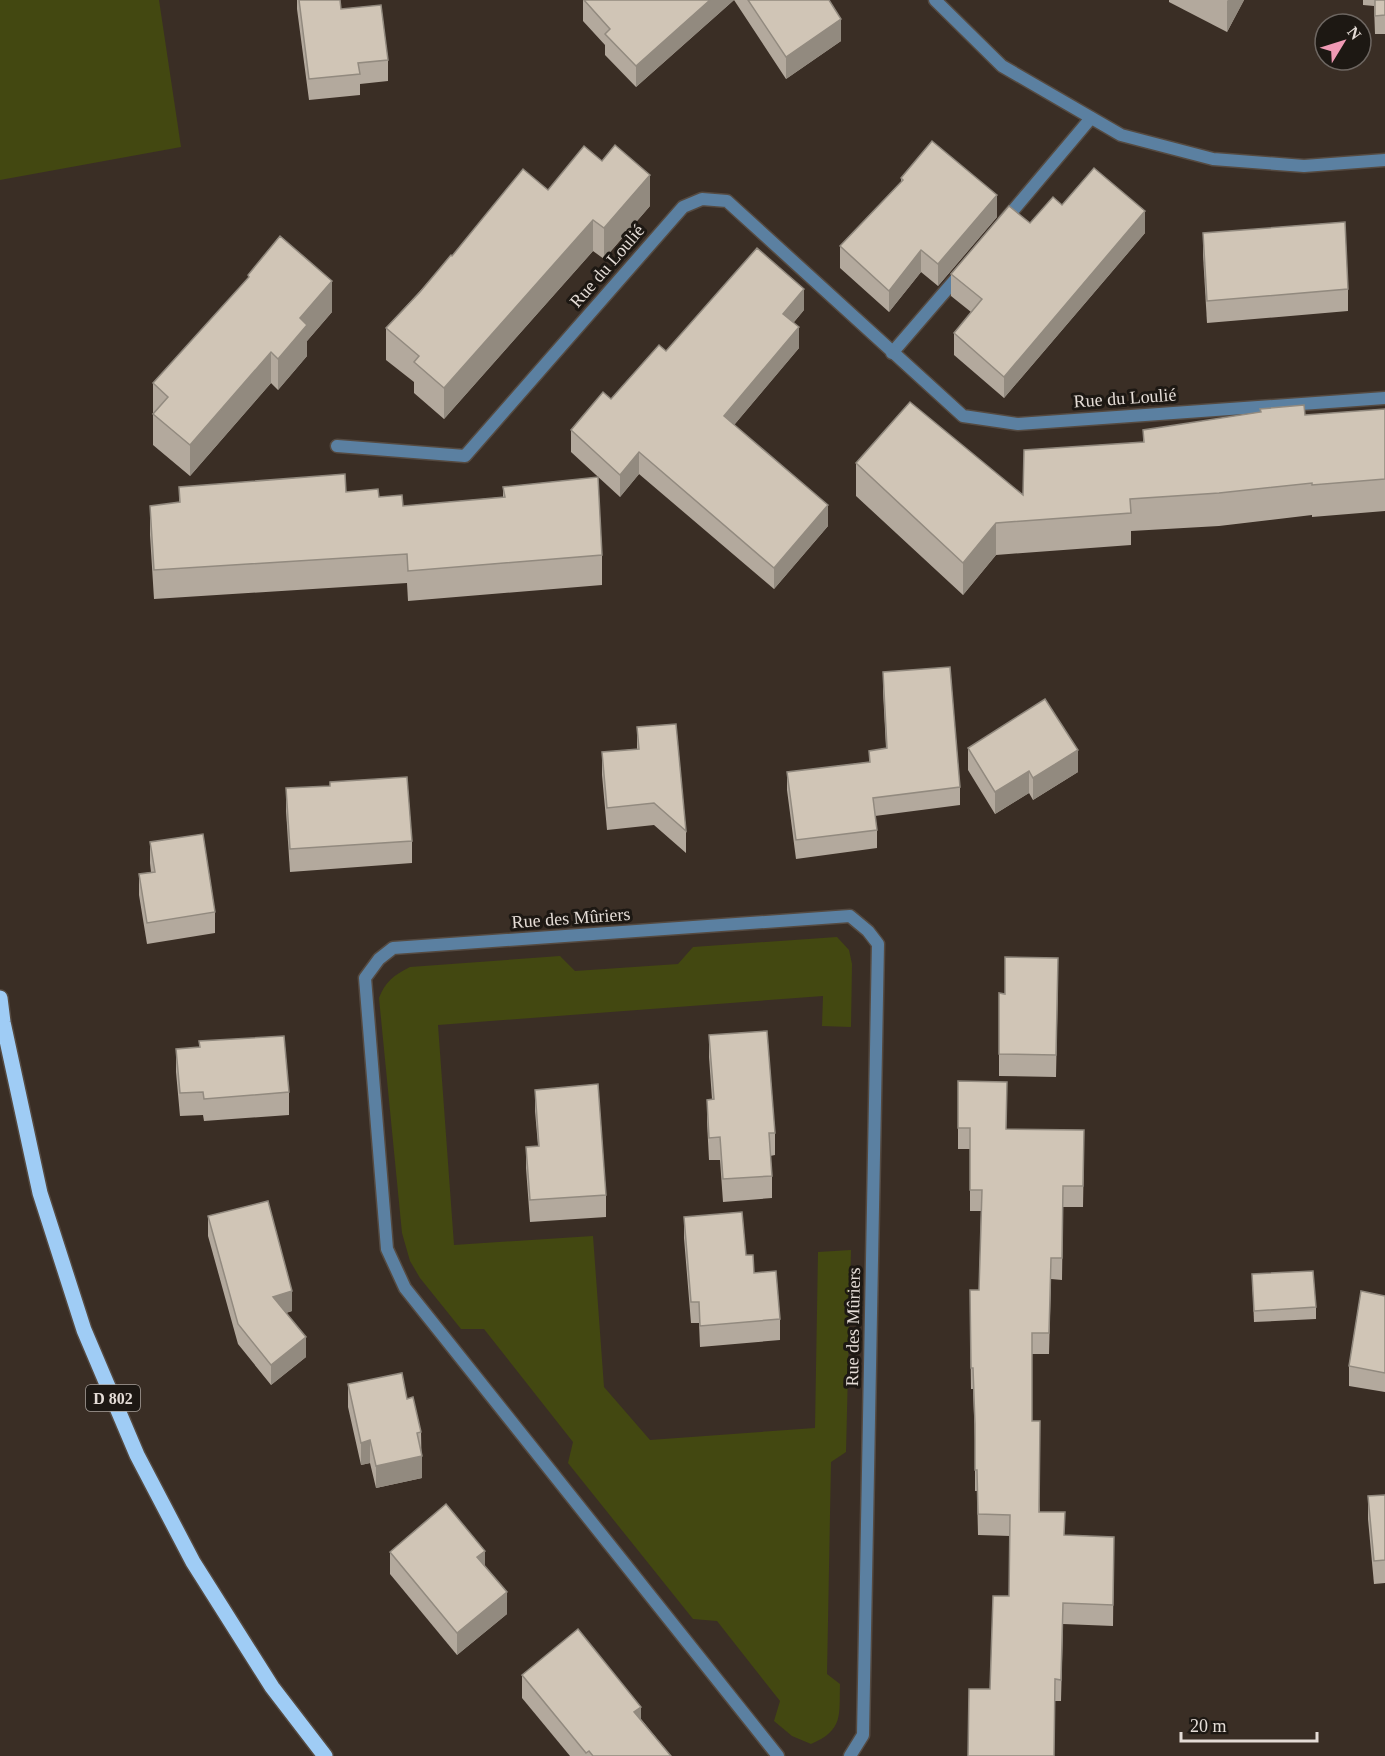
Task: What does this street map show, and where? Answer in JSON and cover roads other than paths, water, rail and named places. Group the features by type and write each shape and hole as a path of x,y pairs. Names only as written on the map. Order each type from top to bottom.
{"main road":[{"name":"D 802","path":"0,998 3,1022 40,1193 84,1330 137,1455 193,1562 272,1688 325,1756"}],"street":[{"path":"935,0 1002,66 1121,135 1213,159 1304,166 1385,160"},
{"path":"1000,227 1091,118"},
{"name":"Rue du Loulié","path":"337,446 465,456 683,207 702,199 727,201 963,416 1018,424 1385,398"},
{"path":"892,353 969,263"},
{"name":"Rue des Mûriers","path":"778,1756 405,1288 387,1250 365,978 379,959 393,948 850,916 879,944 863,1735 850,1756"}]}
